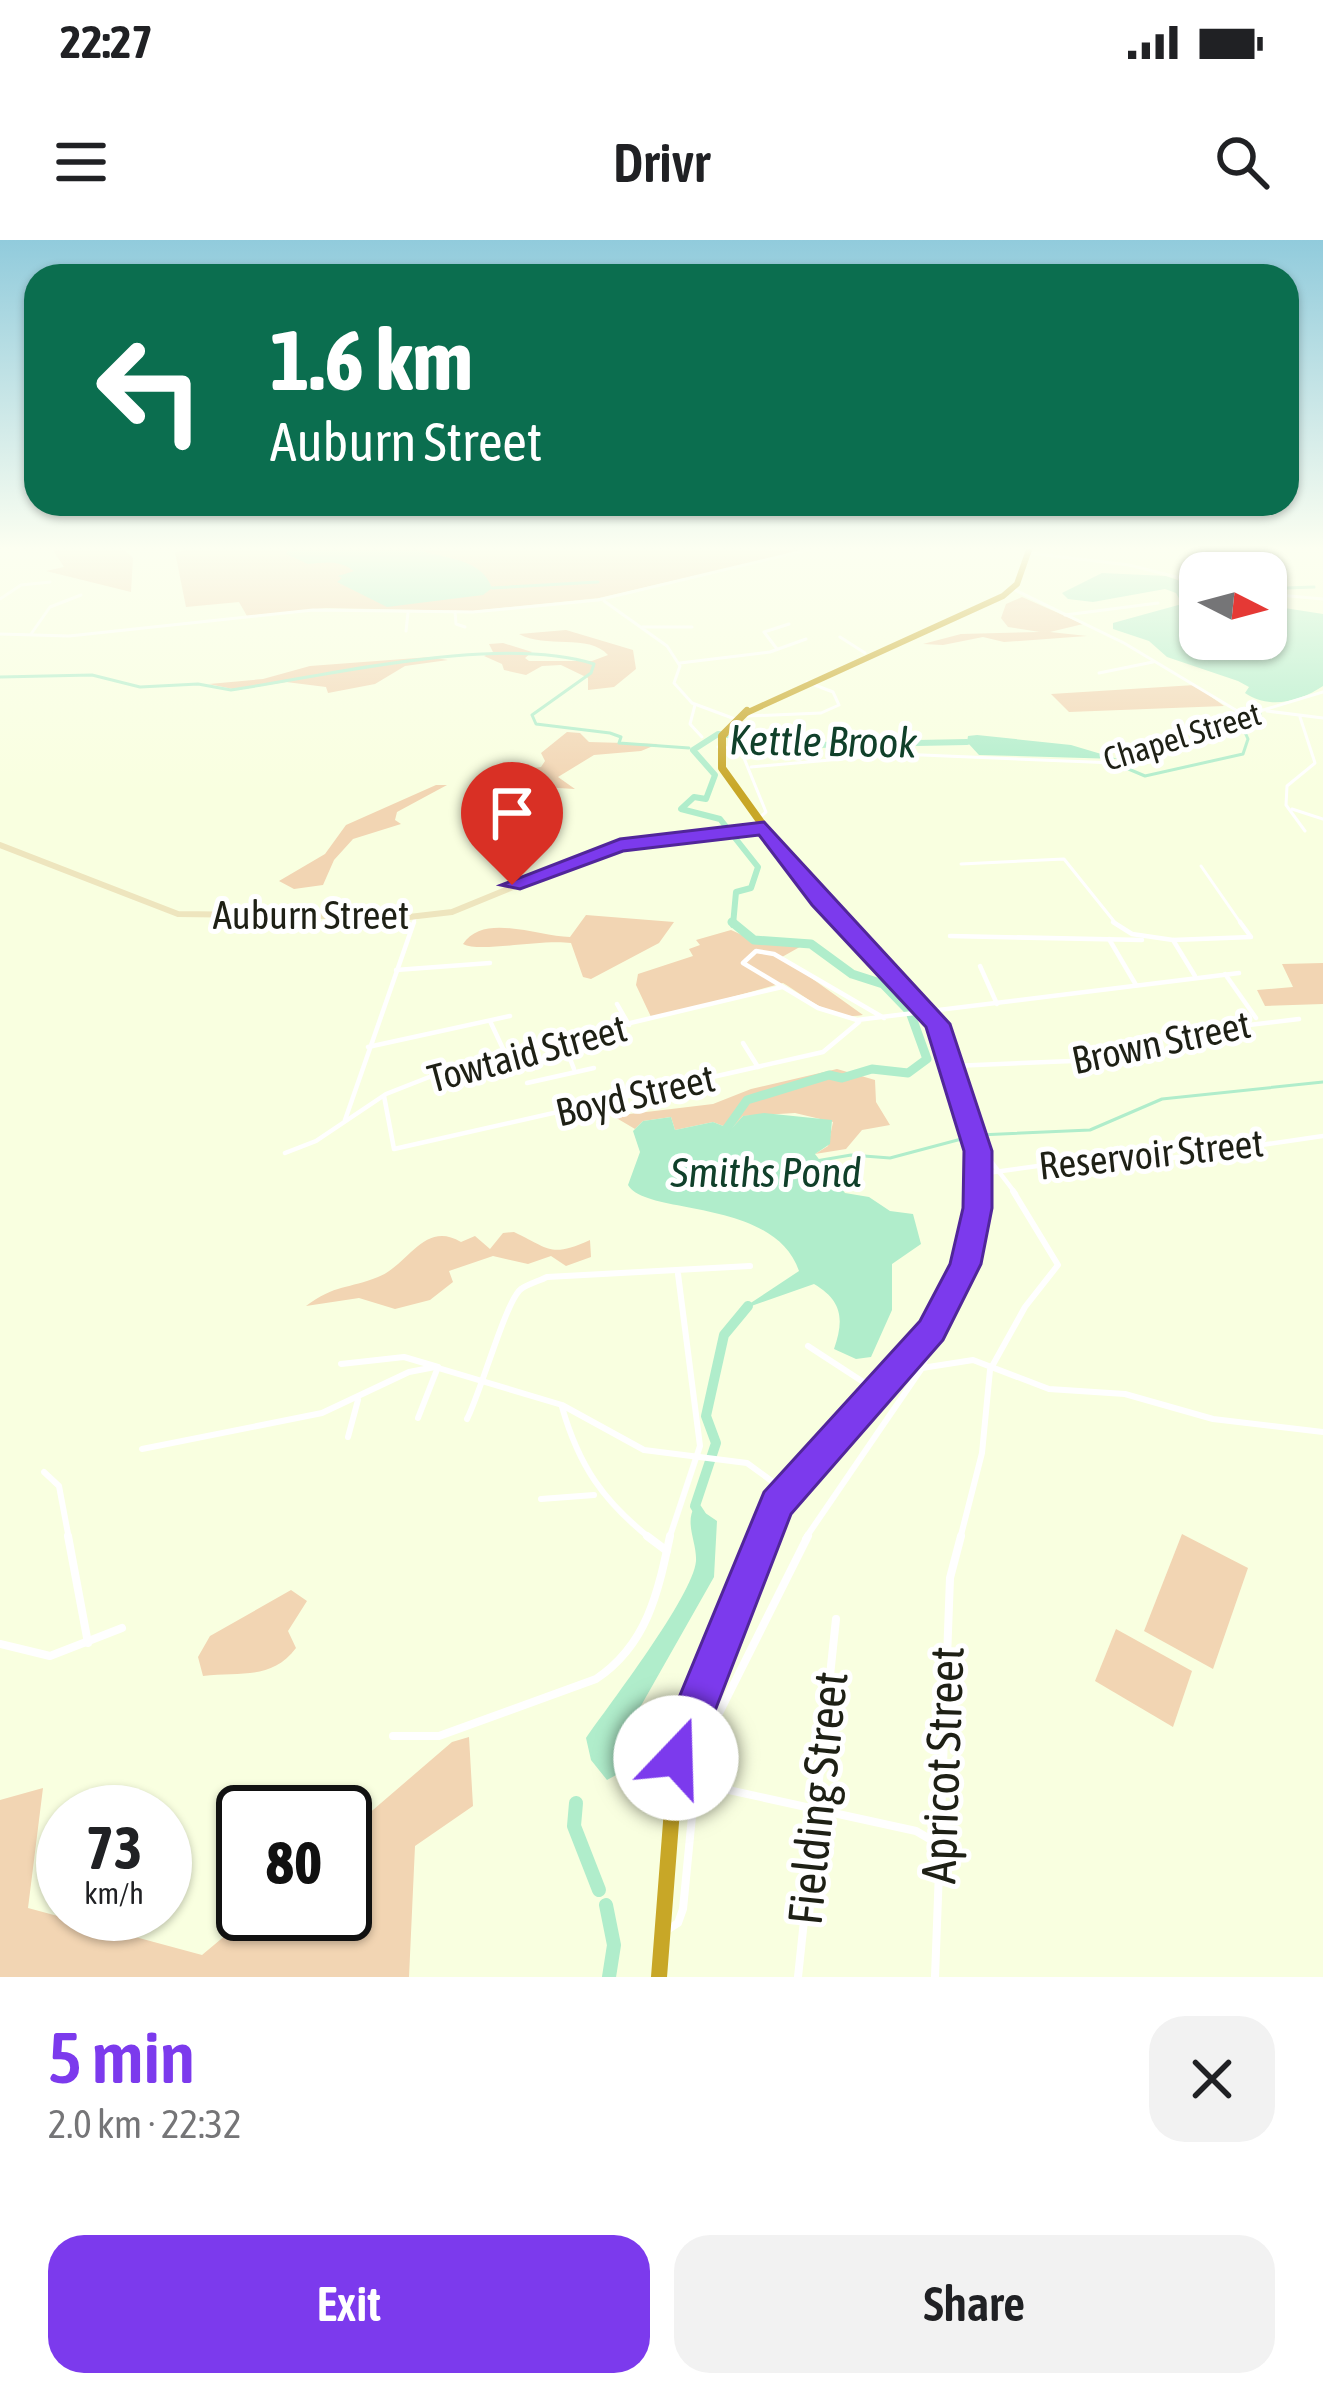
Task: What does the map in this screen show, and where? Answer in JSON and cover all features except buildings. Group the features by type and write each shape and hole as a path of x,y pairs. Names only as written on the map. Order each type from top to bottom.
{"highway":[{"path":"658,1977 676,1758 768,1522 785,1492 940,1318 965,1264 980,1174 974,1137 931,1015 831,914 722,768 718,747 738,716 865,653 930,628"}],"street":[{"path":"31,635 36,628"},
{"path":"0,634 70,636 144,628"},
{"path":"643,628 680,663"},
{"path":"776,628 764,632 778,649"},
{"path":"1091,628 1244,715"},
{"path":"841,637 865,653"},
{"path":"680,663 778,649 806,639"},
{"path":"1100,673 1156,661"},
{"path":"680,663 675,688 694,708 738,716 821,713 839,704 833,692 807,682"},
{"name":"Chapel Street","path":"751,767 898,754 1110,764 1323,692"},
{"path":"694,708 691,727 702,737"},
{"path":"1267,711 1323,718"},
{"path":"1300,717 1315,763 1287,786 1287,806 1305,831"},
{"path":"737,741 751,767 760,818"},
{"path":"718,747 741,749"},
{"path":"1287,806 1323,819"},
{"name":"Auburn Street","path":"0,845 46,860 133,902 178,914 416,916 452,912 610,848 740,831 760,818"},
{"path":"961,864 1064,860 1107,921 1148,940"},
{"path":"950,936 1250,937 1201,866"},
{"path":"345,1121 416,916"},
{"path":"1109,939 1136,985"},
{"path":"1173,940 1196,976"},
{"path":"884,1018 867,1012 789,957 762,951 748,955 743,963 746,970 814,1006 865,1020 931,1015 1239,973"},
{"path":"396,970 490,964"},
{"path":"980,966 997,1004"},
{"path":"1225,974 1257,1020"},
{"name":"Towtaid Street","path":"285,1153 384,1096 505,1053 782,987"},
{"path":"617,1004 630,1026"},
{"path":"368,1047 510,1016"},
{"name":"Brown Street","path":"952,1066 1102,1060 1158,1036 1299,1018"},
{"name":"Boyd Street","path":"384,1096 394,1149 831,1049 865,1020"},
{"path":"490,1021 505,1053"},
{"path":"563,1041 574,1071"},
{"path":"743,1043 758,1067"},
{"path":"527,1082 594,1068"},
{"name":"Reservoir Street","path":"980,1174 1114,1156 1164,1159 1323,1136"},
{"path":"974,1137 1001,1171 1058,1265 1024,1307 990,1370"},
{"path":"467,1418 488,1380 510,1298 544,1278 677,1274 750,1266"},
{"path":"393,1736 439,1736 559,1693 610,1671 640,1635 680,1494 702,1458 677,1274"},
{"path":"664,1932 678,1923 683,1909 698,1756 808,1533 922,1368 940,1318"},
{"path":"808,1346 876,1390"},
{"path":"341,1364 404,1357 488,1380 562,1405 630,1445 730,1459 764,1471 785,1492"},
{"path":"922,1368 969,1360 1048,1389 1126,1394 1213,1419 1323,1432"},
{"path":"142,1449 322,1413 405,1374 438,1367"},
{"path":"418,1418 438,1367"},
{"name":"Apricot Street","path":"934,1977 948,1593 982,1453 990,1370"},
{"path":"348,1437 358,1400"},
{"path":"562,1405 574,1453 594,1495 667,1551"},
{"path":"44,1472 58,1486 88,1642"},
{"path":"542,1499 594,1495"},
{"name":"Fielding Street","path":"798,1977 836,1618"},
{"path":"0,1644 50,1656 122,1628"},
{"path":"692,1782 929,1835 940,1845"}],"shaded area":[{"path":"1015,628 1066,628 1050,632 1087,636 1004,642 983,637 923,644 961,634 1040,632"},
{"path":"566,630 633,650 636,669 614,687 588,690 588,678 561,665 542,666 526,675 504,670 502,664 484,656 493,652 489,644 503,643 532,652 525,658 529,661 592,661 608,655 590,645 519,634"},
{"path":"430,657 448,660 405,666 375,684 328,693 326,687 286,682 237,690 209,684 263,679 310,666"},
{"path":"1195,685 1224,706 1069,712 1051,694"},
{"path":"567,732 580,733 589,742 658,744 641,751 594,755 558,777 575,789 491,784 497,773 541,767 545,761 541,753"},
{"path":"436,785 447,785 397,812 395,820 401,824 353,839 334,860 323,885 294,889 279,881 325,854 346,825"},
{"path":"586,915 674,922 659,943 591,979 583,977 571,943 463,944 484,929 498,928 570,937"},
{"path":"731,930 760,943 805,944 782,957 863,1015 831,1011 783,983 652,1019 636,985 638,974 693,956 689,949 700,945 696,940"},
{"path":"1323,963 1323,1004 1265,1006 1257,990 1293,987 1282,964"},
{"path":"837,1069 875,1080 876,1102 890,1125 862,1130 846,1149 815,1154 828,1146 833,1122 795,1113 743,1116 731,1129 713,1122 675,1130 671,1117 643,1121 635,1129 613,1116 713,1104 751,1089"},
{"path":"514,1232 558,1250 590,1240 591,1257 566,1266 551,1256 528,1264 493,1256 449,1271 453,1282 430,1300 395,1309 359,1298 306,1306 334,1290 378,1277 437,1236 461,1242 475,1236 490,1249 503,1233"},
{"path":"1182,1534 1248,1568 1213,1669 1144,1631"},
{"path":"291,1590 307,1601 288,1631 296,1648 286,1658 265,1670 203,1676 198,1657 210,1636"},
{"path":"1116,1629 1192,1671 1173,1727 1095,1681"},
{"path":"469,1737 473,1806 415,1846 409,1977 0,1977 0,1800 36,1790 36,1844 28,1908 36,1910 36,1941 150,1941 202,1955 219,1941 372,1941 372,1811 452,1742"}],"water":[{"path":"1113,628 1179,628 1179,660 1287,660 1287,628 1323,628 1323,686 1295,699 1264,701 1245,693 1249,687 1238,681 1167,657 1149,641"},
{"path":"968,736 1071,745 1118,759 979,755 967,742"},
{"name":"Smiths Pond","path":"764,1113 832,1120 830,1144 815,1154 845,1193 869,1197 890,1211 913,1214 921,1244 892,1264 892,1310 871,1357 856,1359 834,1349 839,1312 831,1297 814,1284 740,1310 799,1271 785,1247 764,1231 738,1219 639,1195 628,1185 640,1152 633,1131 643,1121 671,1117 675,1130 713,1122 731,1129 743,1116"},
{"path":"695,1506 717,1521 714,1577 634,1718 618,1774 607,1780 591,1760 586,1738 681,1599 696,1561 691,1526"}],"waterway":[{"path":"0,677 92,675 140,687 198,684 231,690 414,660 511,653 555,656 594,664 591,673 532,715 536,724 610,733 621,737 619,743 689,748"},
{"name":"Kettle Brook","path":"1119,765 1145,776 1243,754 1248,739 1243,728 1254,725 1260,714"},
{"name":"Kettle Brook","path":"733,923 736,892 751,888 758,867 720,819 681,809 694,797 706,799 715,775 693,750 718,734 817,745 967,742"},
{"name":"Kettle Brook","path":"722,1135 747,1100 829,1075 842,1078 872,1069 908,1073 927,1059 910,1012 883,984 852,974 811,944 754,940 733,923"},
{"path":"979,1135 1090,1130 1162,1099 1323,1082"},
{"path":"816,1161 851,1155 890,1158 969,1137"},
{"name":"Kettle Brook","path":"701,1515 695,1506 716,1443 706,1416 724,1335 748,1306"},
{"name":"Kettle Brook","path":"576,1803 574,1826 599,1890"},
{"name":"Kettle Brook","path":"606,1905 614,1945 609,1977"}],"route":[{"path":"512,885 620,845 764,828 843,926 938,1024 978,1151 979,1198 965,1264 949,1302 932,1330 777,1504 676,1758"}]}
